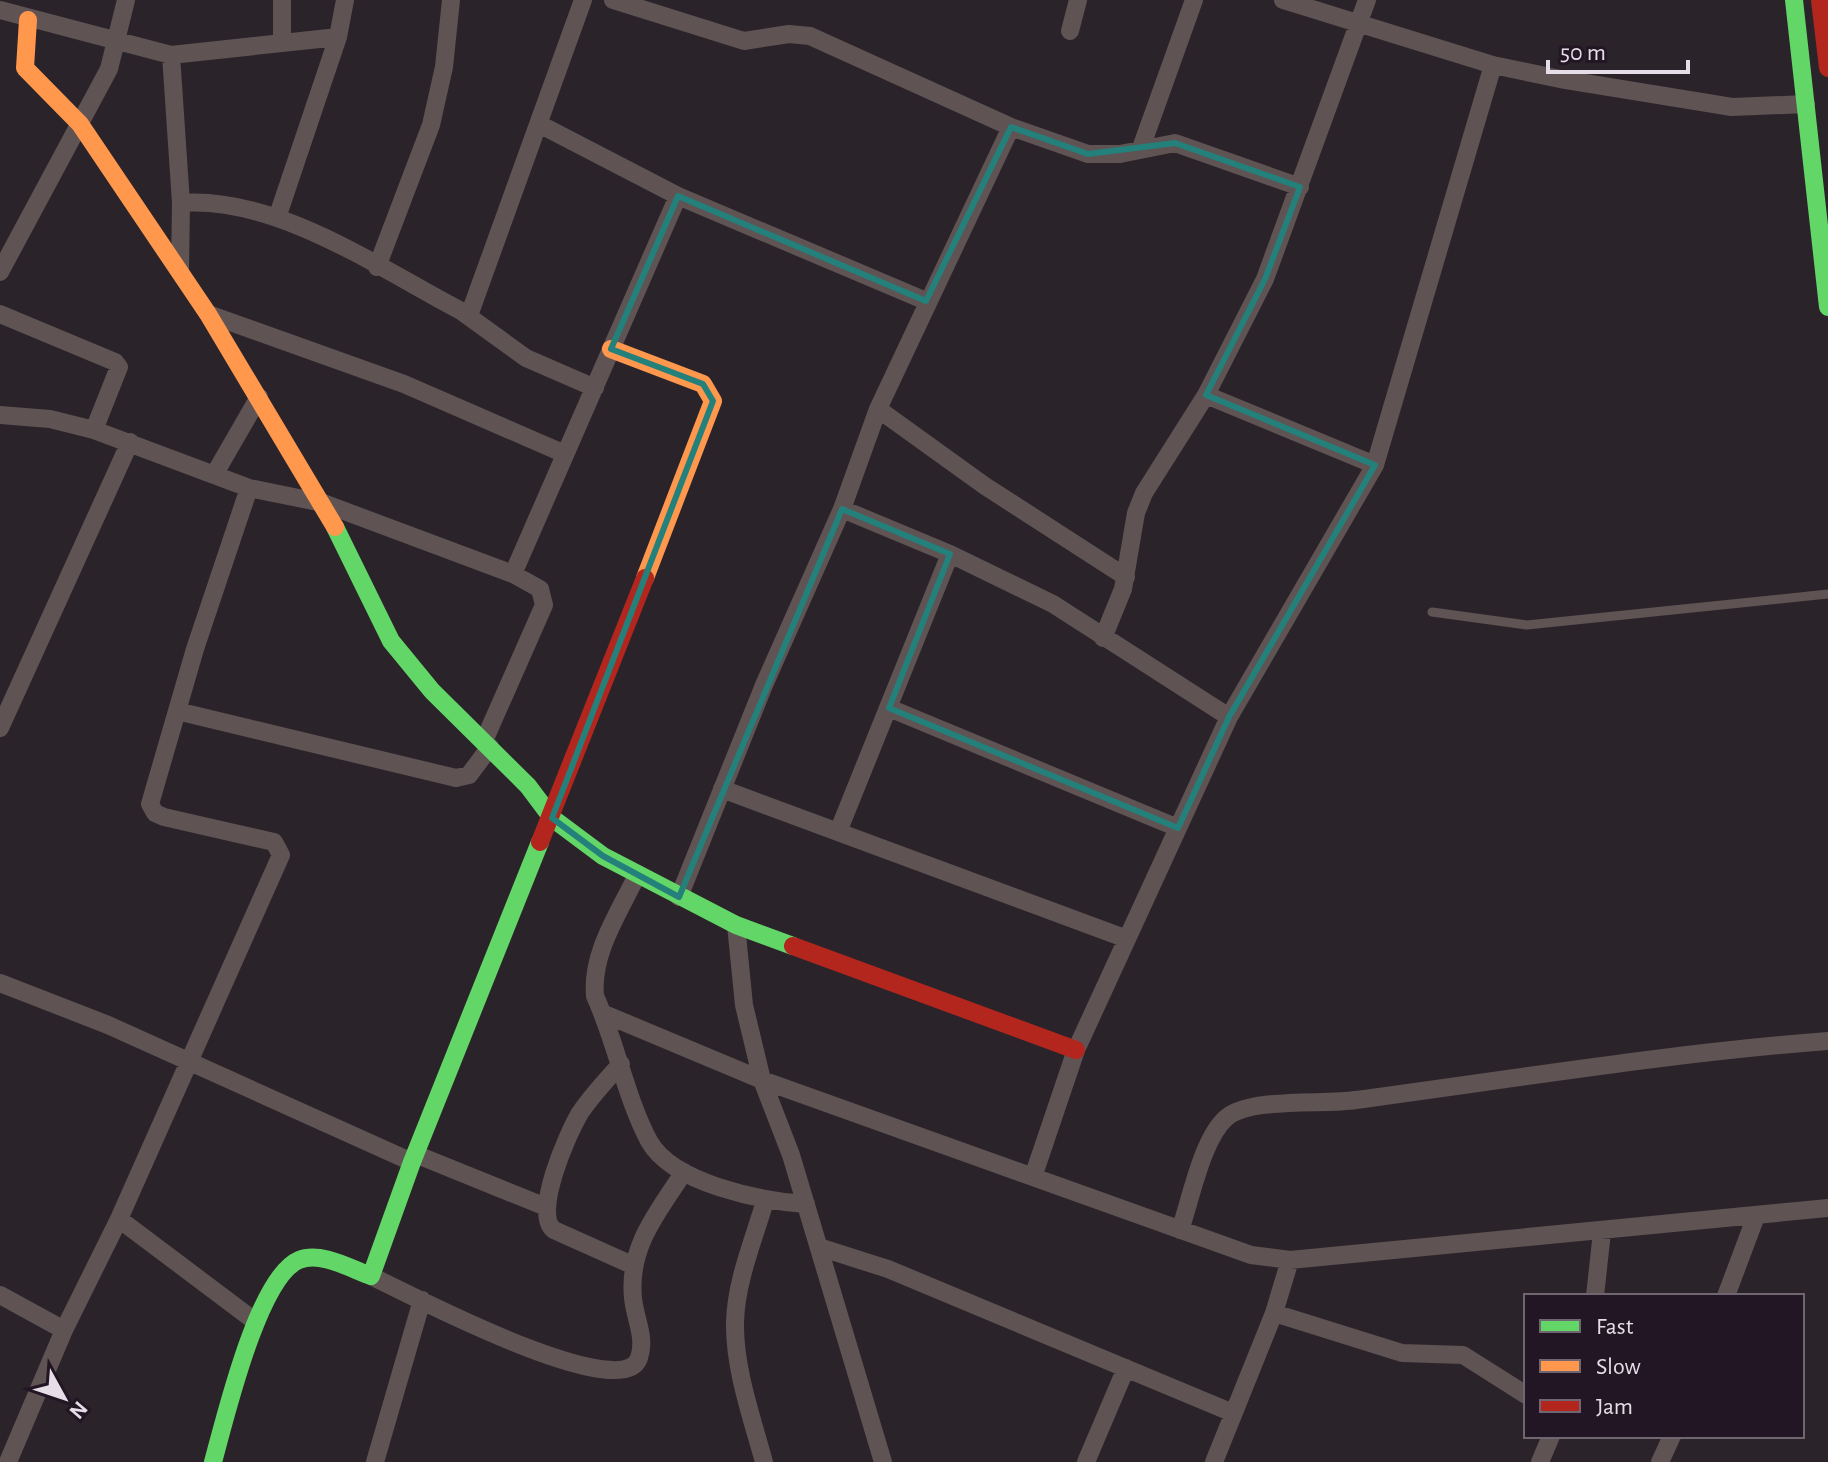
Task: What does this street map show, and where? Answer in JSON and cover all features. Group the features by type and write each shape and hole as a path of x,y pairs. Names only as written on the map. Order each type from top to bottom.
{"main road":[{"path":"1794,0 1828,307"},
{"path":"1820,0 1828,68"},
{"path":"28,20 23,63 80,124 208,314 323,503 391,641 432,691 528,786 552,818 603,856 736,925 1076,1050"},
{"path":"213,1462 256,1322 272,1285 297,1261 335,1263 371,1276 413,1158 552,818 713,401 703,384 611,349"}],"street":[{"path":"0,272 109,69 126,0"},
{"path":"282,0 282,42"},
{"path":"278,215 338,37 345,0"},
{"path":"377,267 431,125 444,67 451,0"},
{"path":"461,311 471,310 475,305 583,0"},
{"path":"613,0 744,41 789,34 810,36 1011,127 1088,154 1120,154 1175,143 1300,187"},
{"path":"1070,31 1078,0"},
{"path":"1141,148 1194,0"},
{"path":"1283,0 1493,65 1732,107 1806,104"},
{"path":"1103,638 1126,577 1136,513 1144,493 1206,395 1265,279 1367,0"},
{"path":"0,10 28,20 171,55 338,37"},
{"path":"171,55 181,203 180,271"},
{"path":"1033,1177 1076,1050 1229,717 1375,465 1493,65"},
{"path":"539,124 678,196 926,301"},
{"path":"679,897 842,509 878,409 926,301 1011,127"},
{"path":"513,574 678,196"},
{"path":"181,203 237,204 278,215 461,311 526,358 595,388"},
{"path":"0,314 115,362 119,367 94,430"},
{"path":"208,314 417,389 565,454"},
{"path":"1206,395 1375,465"},
{"path":"214,475 259,397"},
{"path":"878,409 985,486 1126,577"},
{"path":"2,420 50,419 94,430 249,488 323,503 513,574 540,589 544,605 487,744 469,775 456,778 177,711"},
{"path":"0,728 130,442"},
{"path":"8,1462 64,1330 119,1219 281,855 274,842 164,817 151,809 177,711 249,488"},
{"path":"842,509 950,554 1053,604 1229,717"},
{"path":"838,832 950,554"},
{"path":"889,708 1178,828"},
{"path":"722,789 1127,939"},
{"path":"637,875 598,957 593,980 595,996 650,1143 684,1172 765,1201 806,1204"},
{"path":"736,925 744,1005 762,1080 806,1204 883,1462"},
{"path":"0,983 108,1025 189,1063 413,1158 546,1207"},
{"path":"602,1013 762,1080 1251,1255 1290,1260 1828,1208"},
{"path":"1180,1230 1211,1136 1225,1118 1242,1108 1346,1102 1698,1054 1828,1041"},
{"path":"621,1064 579,1115 547,1195 546,1221 554,1230 632,1265"},
{"path":"371,1276 552,1359 617,1372 636,1365 642,1346 633,1303 632,1265 636,1249 684,1172"},
{"path":"764,1462 745,1386 735,1322 740,1288 765,1201"},
{"path":"1727,1294 1756,1216"},
{"path":"119,1219 256,1322"},
{"path":"1595,1294 1602,1232"},
{"path":"819,1247 888,1269 1233,1413"},
{"path":"1214,1462 1274,1313 1290,1260"},
{"path":"0,1295 64,1330"},
{"path":"375,1462 422,1300"},
{"path":"1274,1313 1402,1353 1463,1355 1524,1394"},
{"path":"1086,1462 1126,1368"},
{"path":"1540,1462 1550,1438"},
{"path":"1660,1462 1671,1438"}],"lane":[{"path":"1432,612 1527,625 1828,594"}],"highlighted area":[{"path":"1011,127 1088,154 1175,143 1300,187 1265,279 1206,395 1375,465 1229,717 1178,828 889,708 950,554 842,509 679,897 603,856 552,818 713,401 703,384 611,349 678,196 926,301"}],"traffic: fast":[{"path":"1794,0 1828,307"},
{"path":"335,527 391,641 432,691 528,786 552,818 603,856 736,925 793,946"},
{"path":"213,1462 245,1351 270,1293 284,1272 299,1260 317,1258 371,1276 412,1162 540,842"}],"traffic: slow":[{"path":"28,20 25,68 80,124 208,314 335,527"},
{"path":"611,349 703,384 713,401 645,578"}],"traffic: jam":[{"path":"1820,0 1828,68"},
{"path":"540,842 645,578"},
{"path":"793,946 1076,1050"}]}
